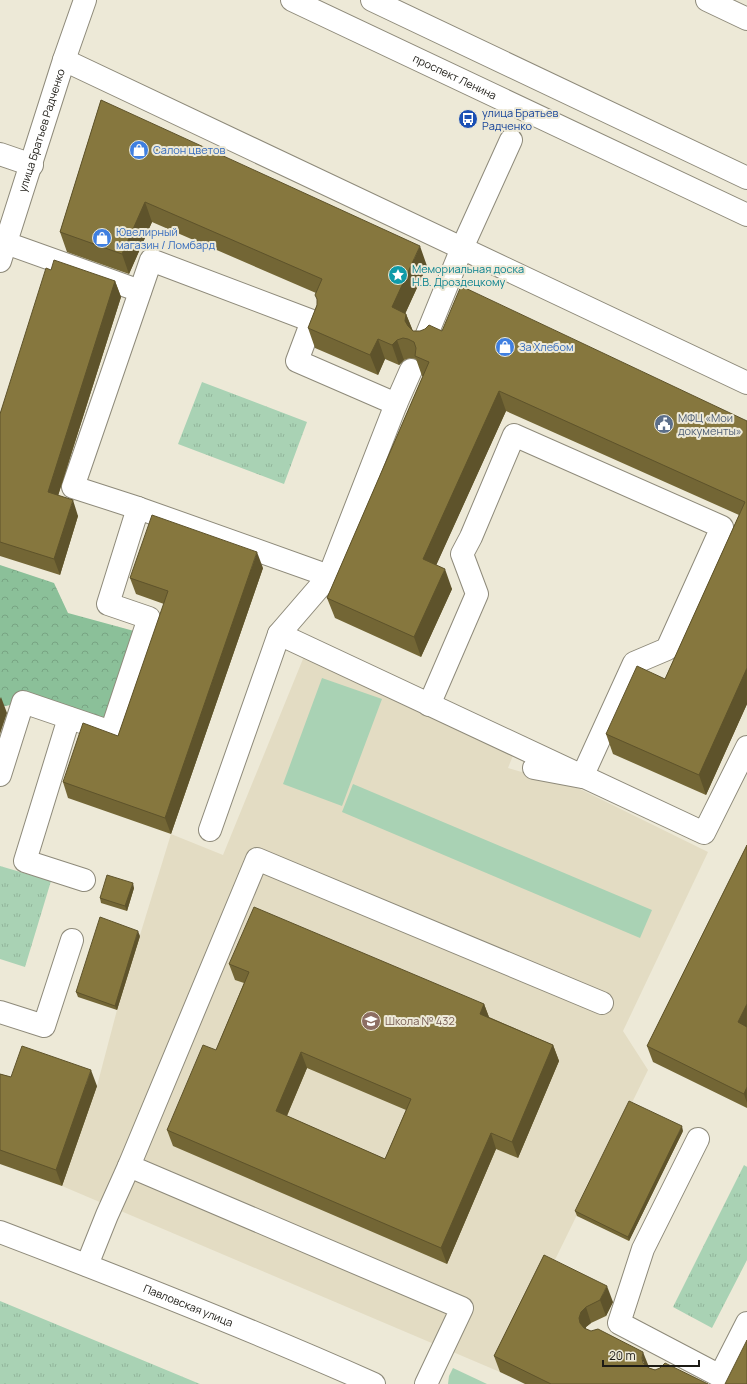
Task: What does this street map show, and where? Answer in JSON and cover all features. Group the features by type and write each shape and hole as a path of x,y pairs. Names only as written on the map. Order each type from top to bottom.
{"street":[{"name":"улица Братьев Радченко","path":"3,252 32,165 64,60 85,0"},
{"name":"проспект Ленина","path":"292,0 747,215"},
{"path":"372,0 747,178"},
{"path":"707,0 747,19"},
{"path":"64,60 747,383"},
{"path":"425,339 462,248 511,140"},
{"path":"0,154 32,165"},
{"path":"3,252 140,291"},
{"path":"329,576 138,508 73,488 151,260 312,321 297,361 396,404"},
{"path":"210,830 279,634 329,576 396,404 411,370"},
{"path":"429,705 477,594 462,554 471,537 514,435 722,527 667,649 634,663 582,777"},
{"path":"0,775 24,702 111,732 149,618 108,604 138,508"},
{"path":"279,634 704,833 742,770 747,746"},
{"path":"69,718 25,861 84,880"},
{"path":"534,768 582,777"},
{"path":"87,1265 257,859 602,1003"},
{"path":"0,1012 44,1026 72,940"},
{"path":"698,1139 643,1249 610,1327 668,1360 722,1380 742,1348 747,1323"},
{"path":"129,1166 462,1308 426,1384"},
{"name":"Павловская улица","path":"0,1232 87,1265 298,1350 374,1384"}],"shaded area":[{"name":"Школа № 432","path":"305,654 514,753 508,768 580,789 708,852 623,1031 648,1070 500,1372 62,1186 97,1086 117,1010 171,834 223,855"}],"green space":[{"path":"202,382 307,422 284,484 178,444"},
{"path":"0,565 54,583 68,613 134,631 104,725 32,701 5,706 0,705"},
{"path":"322,678 382,699 342,806 283,784"},
{"path":"353,784 652,910 640,938 342,812"},
{"path":"0,866 51,881 25,967 0,959"},
{"path":"744,1165 747,1167 747,1260 712,1328 673,1307"},
{"path":"0,1301 200,1384 0,1384"},
{"path":"453,1368 487,1384 448,1384 449,1376"}],"building":[{"path":"101,100 420,246 392,307 406,314 405,321 413,331 420,331 429,325 442,331 461,286 747,421 747,668 699,775 606,734 637,666 665,679 745,502 499,391 423,559 445,569 414,637 327,598 429,362 415,356 416,348 414,342 408,339 403,338 397,340 392,345 378,339 370,355 308,328 317,305 315,295 322,279 145,202 122,254 60,232"},
{"path":"54,260 115,281 48,492 73,500 54,559 0,542 0,414 46,268 51,270"},
{"path":"152,515 257,552 165,818 63,782 83,723 118,736 168,591 130,578"},
{"path":"747,845 747,1004 738,1022 747,1027 747,1087 744,1094 647,1046"},
{"path":"107,875 133,883 125,906 100,898"},
{"path":"254,907 484,1004 480,1014 553,1045 512,1142 491,1133 441,1248 167,1130 203,1045 216,1050 249,972 229,964","holes":["301,1052 411,1099 385,1159 276,1111"]},
{"path":"100,917 138,931 115,1006 76,992"},
{"path":"22,1046 91,1070 56,1170 0,1150 0,1074 11,1077"},
{"path":"629,1101 682,1126 628,1237 575,1211"},
{"path":"544,1255 607,1286 600,1300 586,1307 581,1312 579,1318 580,1323 584,1328 591,1331 598,1329 643,1352 643,1363 649,1368 655,1370 660,1368 665,1363 708,1384 551,1384 494,1356"},
{"path":"747,1340 747,1384 725,1384"}],"place":[{"name":"улица Братьев Радченко","path":"468,119"},
{"name":"Салон цветов","path":"139,150"},
{"name":"Ювелирный магазин / Ломбард","path":"102,238"},
{"name":"Мемориальная доска Н.В. Дроздецкому","path":"398,275"},
{"name":"За Хлебом","path":"505,347"},
{"name":"МФЦ «Мои документы»","path":"664,424"},
{"name":"Школа № 432","path":"371,1021"}]}
